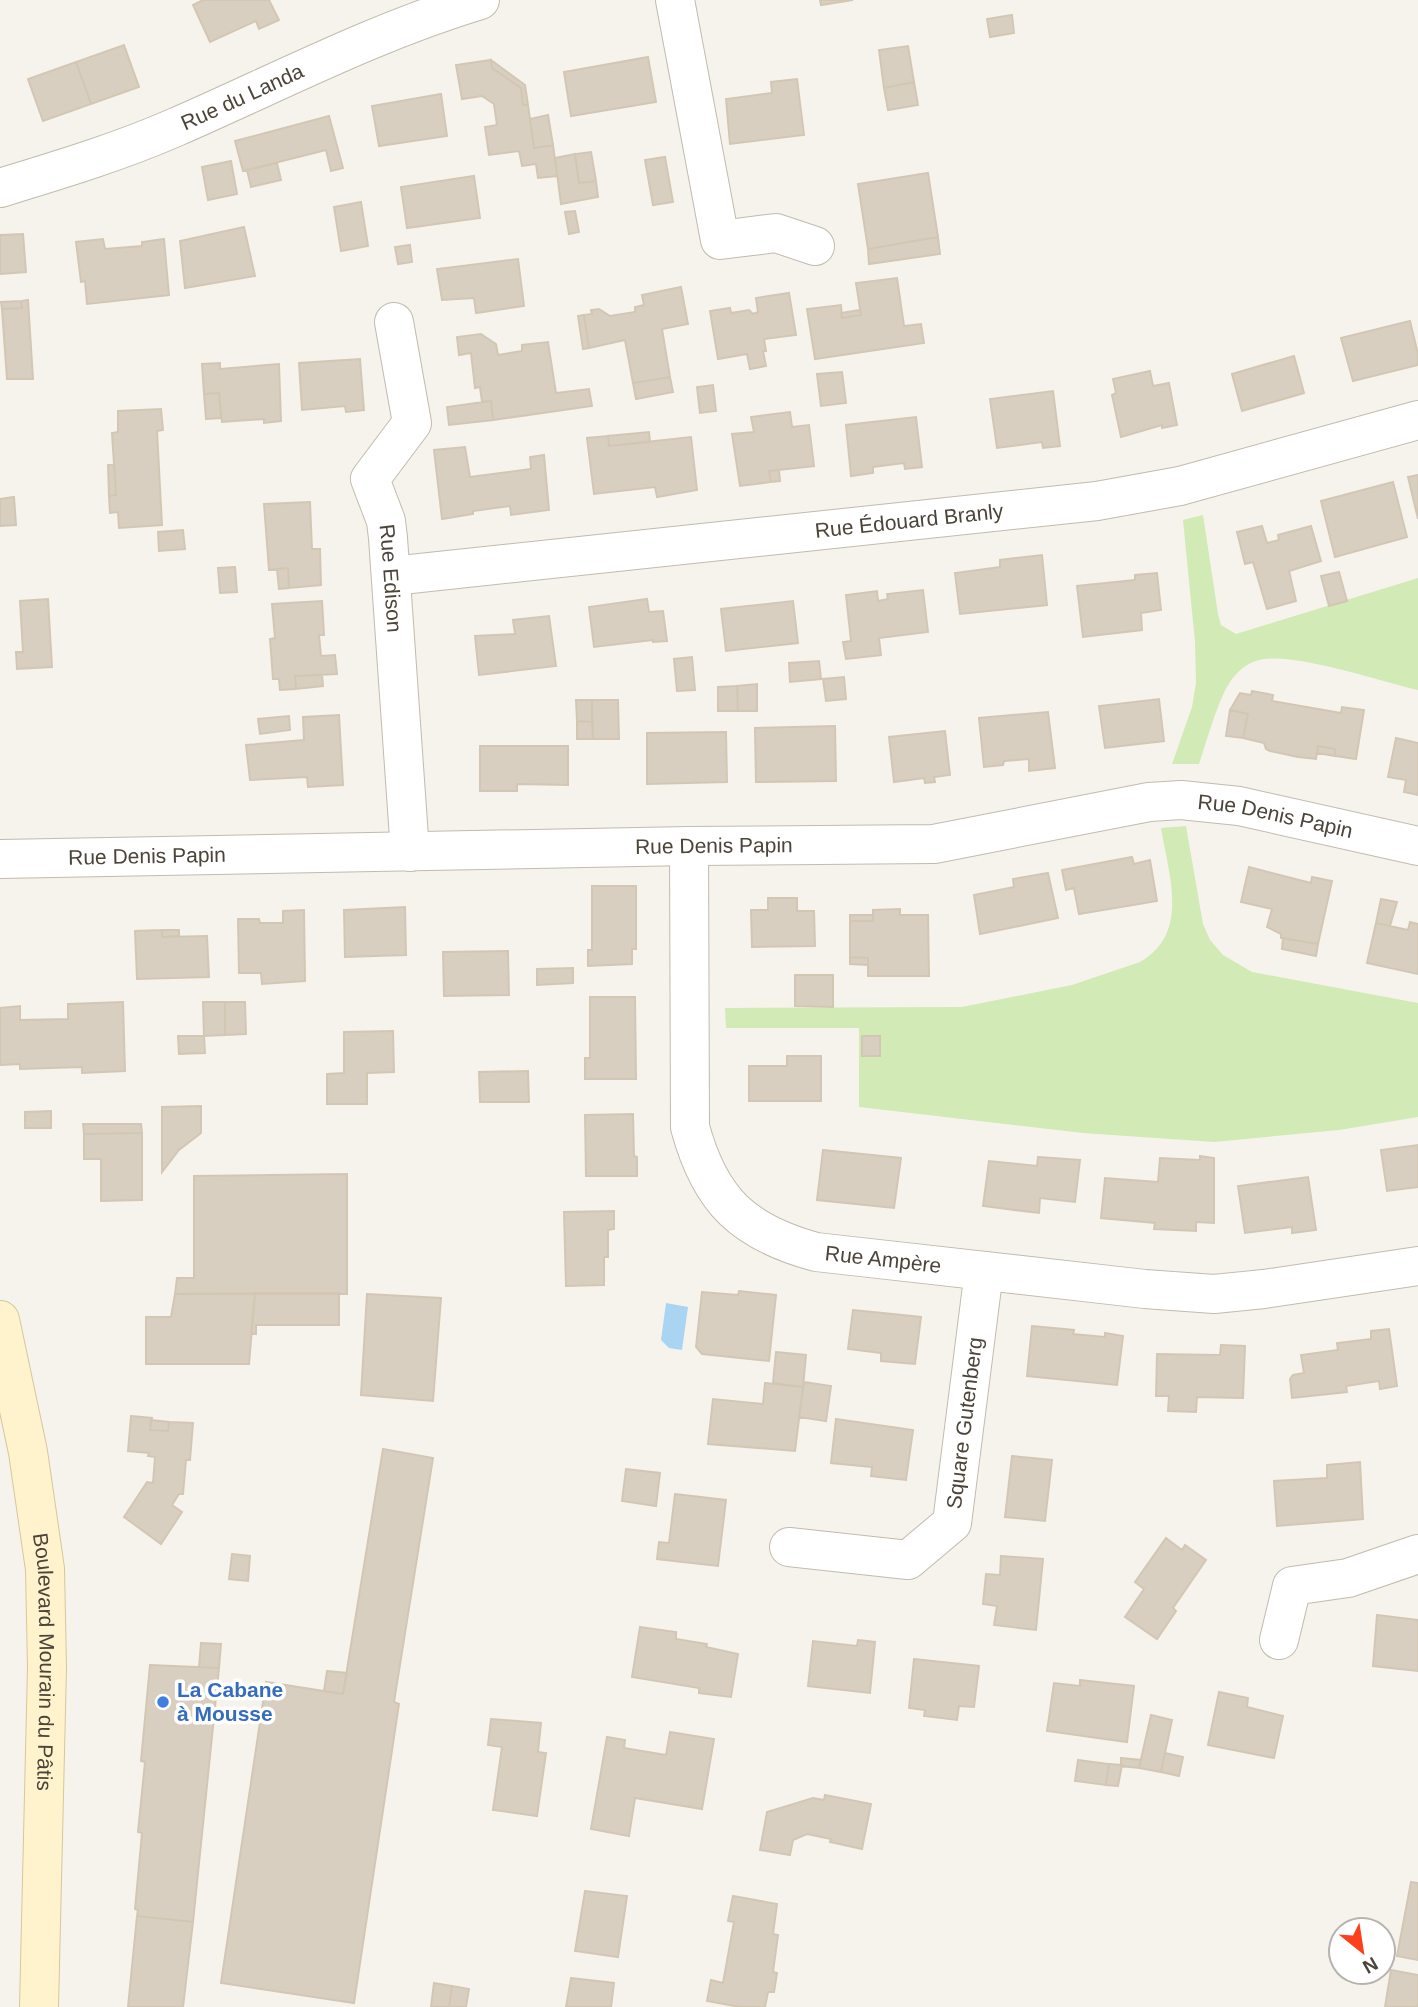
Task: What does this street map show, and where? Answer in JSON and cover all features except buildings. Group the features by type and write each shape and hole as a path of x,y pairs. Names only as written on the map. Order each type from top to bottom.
{"main road":[{"name":"Boulevard Mourain du Pâtis","path":"0,1320 28,1452 45,1569 47,1667 39,2007"}],"street":[{"name":"Rue du Landa","path":"0,188 174,128 370,38 480,0"},
{"path":"675,0 720,240 776,233 815,247"},
{"name":"Rue Edison","path":"394,322 412,424 370,479 386,521 411,852"},
{"name":"Rue Édouard Branly","path":"392,576 1097,501 1180,485 1418,420"},
{"name":"Rue Denis Papin","path":"0,859 934,844 1149,802 1181,800 1239,806 1418,846"},
{"name":"Rue Ampère","path":"689,846 690,1127 704,1168 719,1196 760,1232 817,1252 1145,1289 1214,1294 1418,1266"},
{"name":"Square Gutenberg","path":"789,1547 908,1560 952,1523 984,1271"},
{"path":"1279,1640 1292,1586 1348,1578 1418,1554"}],"green space":[{"path":"1203,515 1221,625 1236,634 1418,578 1418,690 1298,660 1259,660 1244,667 1225,690 1199,764 1172,764 1192,707 1196,683 1195,642 1183,520"},
{"path":"1186,826 1203,924 1210,940 1223,955 1252,972 1418,1003 1418,1117 1339,1130 1214,1142 1083,1133 859,1107 859,1028 726,1028 725,1008 962,1007 1072,985 1140,962 1156,950 1166,935 1171,919 1171,883 1161,828"}],"water":[{"path":"666,1303 688,1307 682,1350 669,1348 661,1340"}],"place":[{"name":"La Cabane à Mousse","path":"163,1702"}]}
